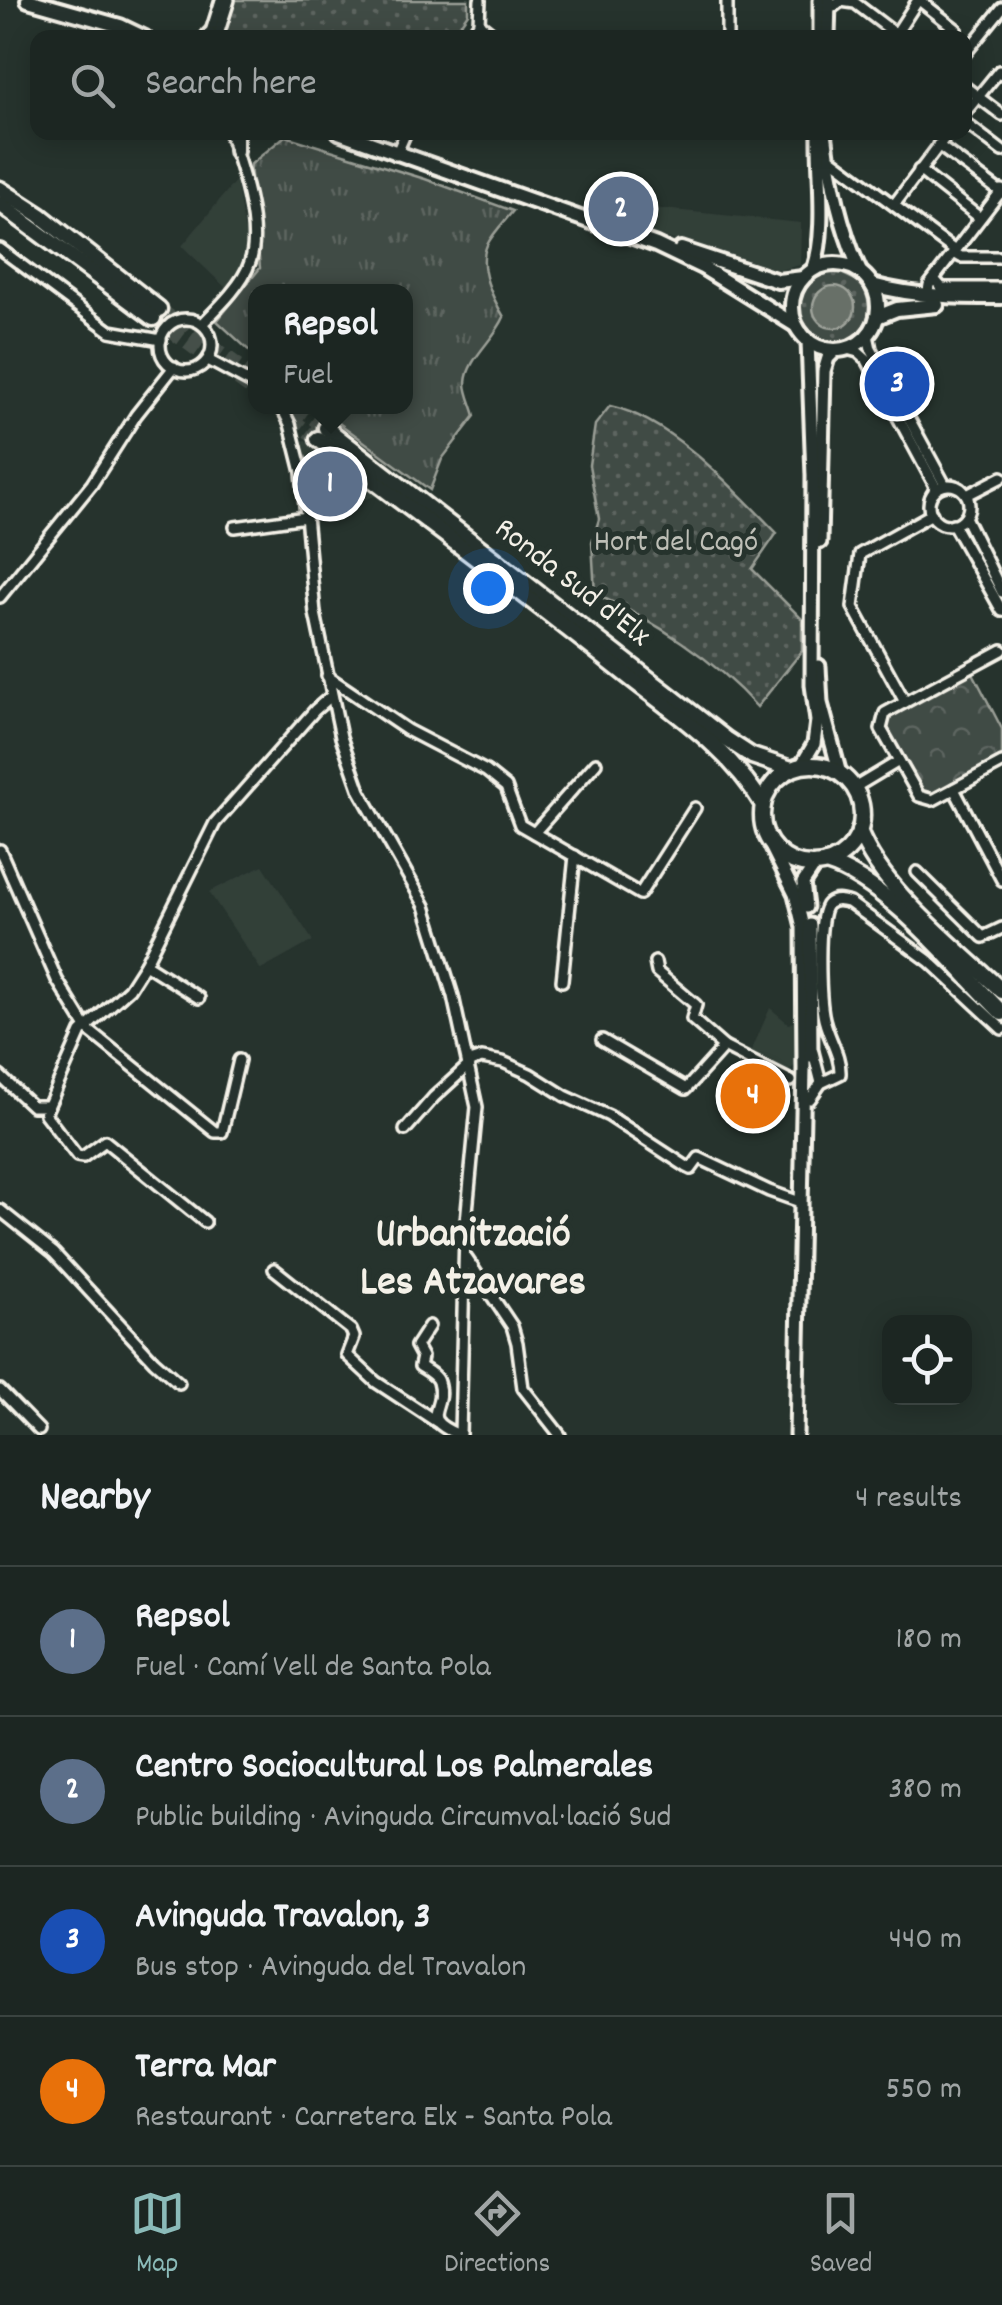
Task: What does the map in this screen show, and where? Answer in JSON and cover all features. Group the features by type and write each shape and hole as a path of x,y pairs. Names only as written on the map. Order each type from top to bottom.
{"highway":[{"path":"0,189 40,215 156,313 0,204"},
{"name":"Ronda Sud d'Elx","path":"763,804 748,780 722,752 322,434 726,739 752,756 796,768"},
{"path":"821,864 852,845 859,832 860,802 854,788 840,774 814,765 796,768 778,778 763,804 765,832 772,848 792,861 850,870 876,887 1002,1013"},
{"path":"859,832 875,864 894,887 1002,991"}],"main road":[{"path":"12,0 108,30"},
{"path":"28,0 128,30"},
{"path":"821,30 826,3"},
{"path":"826,3 828,30"},
{"path":"234,140 236,151"},
{"path":"362,140 657,243 778,280 794,281 838,264 861,273"},
{"path":"375,140 397,152"},
{"path":"795,325 792,300 818,258 822,140"},
{"path":"824,140 831,187 845,238 861,273 872,285 877,317 868,335 828,358 824,371 818,655 822,703 840,774"},
{"path":"657,243 795,325 808,341 821,348 841,350"},
{"path":"872,285 940,298 1002,297"},
{"path":"877,317 911,306 1002,304"},
{"path":"796,768 814,744 817,721 812,684 814,476 808,341"},
{"path":"772,848 795,894 803,927 807,1099 799,1435"},
{"path":"799,1435 800,1202 812,1041 812,949 803,892 807,875 821,864"}],"street":[{"path":"213,30 220,0"},
{"path":"214,30 229,0"},
{"path":"474,30 479,23 480,0"},
{"path":"727,0 727,30"},
{"path":"902,30 919,0 956,29"},
{"path":"972,45 1002,7 994,0"},
{"path":"826,3 855,2 890,30"},
{"path":"479,23 488,30"},
{"path":"972,104 1000,72"},
{"path":"972,92 1002,115"},
{"path":"972,128 1002,151"},
{"path":"397,152 402,140"},
{"path":"894,206 942,140"},
{"path":"938,145 1001,192 934,279 928,291 940,298"},
{"path":"202,324 250,264 254,236 236,151"},
{"path":"828,156 960,257 1002,257"},
{"path":"919,170 980,218"},
{"path":"0,249 110,330 161,340"},
{"path":"934,279 942,288 1002,288"},
{"path":"177,320 202,324 212,345 208,360 188,371 174,367 163,356 161,340 170,325 177,320"},
{"path":"868,335 871,350 945,485"},
{"path":"841,350 858,352 866,360 935,486 930,500 932,514 940,522 952,524 964,517 969,508 967,495 959,488 945,485 934,491"},
{"path":"208,360 248,381"},
{"path":"0,597 92,484 136,415 174,367"},
{"path":"274,1270 351,1330 354,1337 347,1356 359,1368 460,1435 465,1232 477,1107 469,1063 425,906 360,792 340,737 315,613 302,472 285,414"},
{"path":"967,495 1002,477"},
{"path":"905,702 852,606 860,554 932,514"},
{"path":"236,527 306,517"},
{"path":"964,517 1002,592"},
{"path":"952,524 1002,611"},
{"path":"1002,650 885,713 882,728 918,796 932,800 1002,763"},
{"path":"327,676 407,730 486,771 506,787 520,825 640,894 695,808"},
{"path":"204,1222 105,1141 84,1157 77,1156 45,1114 81,1032 129,989 145,964 215,823 330,697"},
{"path":"854,788 899,761"},
{"path":"534,833 596,762"},
{"path":"954,789 1002,880"},
{"path":"0,850 57,980 87,1028 216,1132 222,1132 238,1060"},
{"path":"562,981 575,856"},
{"path":"917,872 983,938 1002,928"},
{"path":"821,1083 840,1074 840,1062 822,1011 821,944 822,915 828,904 838,900 850,903 929,961 1002,1029"},
{"path":"655,962 657,972 696,1005 692,1019 724,1047 791,1081"},
{"path":"145,964 199,998"},
{"path":"602,1040 686,1089 724,1047"},
{"path":"791,1081 792,1090 807,1099 819,1092 821,1083 812,1041"},
{"path":"406,1130 469,1063 482,1058 503,1062 609,1116 686,1167 691,1169 699,1158 769,1192 800,1202"},
{"path":"791,1081 804,1068"},
{"path":"0,1076 32,1106 48,1106"},
{"path":"0,1210 54,1253 179,1383"},
{"path":"466,1256 512,1326 523,1388 560,1435"},
{"path":"429,1326 416,1346 422,1356 420,1366 439,1384 433,1414 436,1422"},
{"path":"0,1390 39,1430"}],"shaded area":[{"path":"236,180 247,244 244,263 226,288 182,246"},
{"path":"643,207 801,223 800,265 780,270 764,268 644,231"},
{"path":"834,286 849,292 855,307 849,322 834,328 819,322 813,307 819,292"},
{"path":"304,440 378,495 313,517 310,481 300,445"},
{"path":"263,865 313,941 261,970 209,892"},
{"path":"770,1008 789,1024 796,1020 796,1064 786,1074 750,1054"}],"green space":[{"path":"234,0 468,0 468,13 456,30 226,30"},
{"path":"280,140 298,140 513,211 492,236 484,254 488,282 504,317 468,374 466,387 475,416 442,459 430,490 327,414 413,414 413,284 248,284 248,350 217,321 260,268 250,165"},
{"path":"837,271 861,283 869,312 856,334 837,343 809,331 801,318 799,301 812,278"},
{"name":"Hort del Cagó","path":"610,406 633,413 678,440 777,533 752,569 802,619 802,651 757,707 682,642 595,594 592,542 599,519 589,465 595,425"},
{"path":"971,669 1002,729 1002,760 934,796 924,794 888,729 887,718"}],"tunnel":[{"path":"159,309 248,372"},
{"path":"153,318 248,387"},
{"path":"285,414 318,439"},
{"path":"307,414 326,428"}],"place":[{"name":"Centro Sociocultural Los Palmerales","path":"621,209"},
{"name":"Avinguda Travalon, 3","path":"897,384"},
{"name":"Repsol","path":"330,484"},
{"name":"Terra Mar","path":"753,1096"}],"district":[{"name":"Urbanització Les Atzavares","path":"473,1261"}]}
